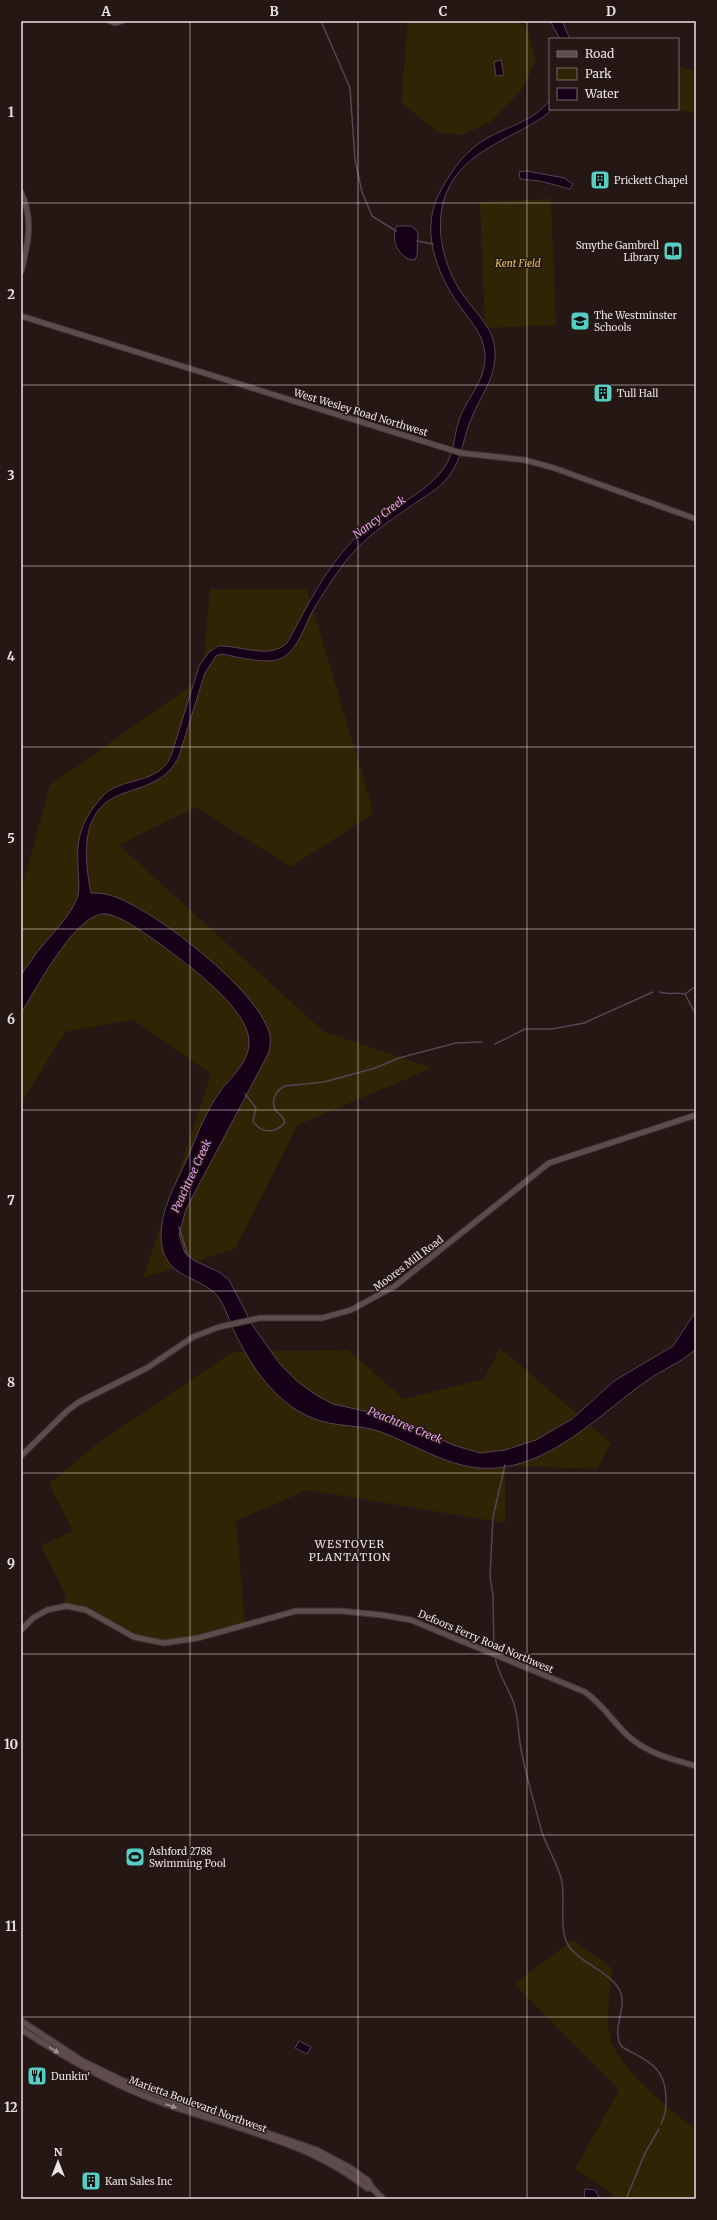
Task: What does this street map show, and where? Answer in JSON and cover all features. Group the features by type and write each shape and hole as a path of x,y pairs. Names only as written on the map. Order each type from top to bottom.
{"main road":[{"path":"21,2021 82,2060 121,2080 180,2103 316,2150 350,2168 371,2184 372,2188 384,2199"},
{"name":"Marietta Boulevard Northwest","path":"21,2029 66,2058 121,2086 165,2104 311,2154 340,2169 367,2188 372,2188"}],"street":[{"path":"109,21 115,23 122,21"},
{"path":"21,192 28,210 30,231 21,272"},
{"name":"West Wesley Road Northwest","path":"21,316 450,449 473,455 525,460 554,468 696,519"},
{"name":"Moores Mill Road","path":"21,1456 67,1411 79,1402 147,1368 193,1337 226,1326 260,1318 322,1318 351,1310 375,1298 409,1276 549,1163 696,1115"},
{"name":"Defoors Ferry Road Northwest","path":"21,1630 33,1618 47,1610 66,1606 86,1610 134,1638 168,1643 191,1640 296,1612 341,1612 412,1620 584,1692 598,1703 627,1734 646,1750 696,1766"}],"green space":[{"path":"408,21 517,21 527,28 536,61 522,89 492,121 462,135 439,133 401,102"},
{"path":"679,66 696,72 696,100 692,113 679,109"},
{"name":"Kent Field","path":"551,199 556,325 485,328 480,202"},
{"path":"210,589 307,589 374,813 291,867 196,807 119,845 323,1031 432,1068 298,1125 235,1249 143,1278 211,1074 133,1020 65,1032 21,1104 21,892 50,785 202,678"},
{"path":"500,1348 611,1443 597,1469 505,1466 505,1523 307,1490 236,1521 245,1627 181,1642 143,1644 75,1608 65,1608 65,1594 41,1546 73,1531 49,1484 94,1446 232,1352 348,1350 404,1399 484,1379"},
{"path":"573,1940 612,1968 608,2025 613,2045 621,2059 658,2099 696,2130 696,2199 613,2199 613,2194 575,2169 619,2090 514,1984"}],"water":[{"path":"550,21 562,21 570,38 559,38"},
{"path":"501,60 504,75 496,76 494,62"},
{"path":"549,101 549,110 551,110 546,115 472,159 460,171 450,185 443,203 440,228 441,241 448,266 459,289 482,319 490,333 495,349 492,374 469,424 454,469 445,481 436,489 393,518 359,546 336,574 312,612 294,648 284,657 278,660 263,661 222,654 216,656 205,673 179,756 174,764 162,777 148,785 122,794 108,801 98,811 91,822 86,850 91,893 104,894 118,898 136,907 180,936 204,955 246,995 260,1015 269,1032 270,1042 267,1055 186,1209 179,1235 185,1253 195,1261 219,1272 229,1280 253,1326 280,1364 298,1382 316,1395 333,1404 391,1417 453,1445 480,1453 505,1450 536,1440 572,1419 614,1381 673,1346 696,1311 696,1349 690,1354 651,1378 588,1426 548,1452 526,1462 503,1467 479,1468 454,1463 381,1432 367,1428 321,1421 294,1408 271,1388 252,1364 235,1333 222,1303 216,1294 180,1273 166,1258 162,1246 161,1234 162,1223 172,1190 210,1109 219,1093 243,1063 248,1049 249,1041 247,1031 242,1020 226,999 197,973 149,936 125,921 115,916 106,914 94,916 82,925 70,938 58,954 21,1013 20,986 22,973 41,947 63,922 78,895 78,845 85,821 101,798 109,791 118,786 148,777 165,766 171,756 199,666 208,653 218,646 263,651 280,648 287,643 327,573 347,547 370,525 422,490 434,480 443,469 452,452 460,417 482,375 485,352 481,337 451,292 437,264 431,234 431,219 435,204 450,174 467,153 489,137 530,118"},
{"path":"527,171 564,178 573,184 570,189 540,181 520,179 519,172"},
{"path":"411,226 418,232 417,255 415,260 408,259 400,253 396,245 394,237 396,227"},
{"path":"299,2041 311,2047 307,2054 295,2048"},
{"path":"585,2189 595,2190 600,2199 584,2199"}],"waterway":[{"path":"321,21 350,88 355,160 362,192 372,216 396,231"},
{"path":"417,241 433,244"},
{"path":"685,994 696,986"},
{"path":"495,1044 525,1029 552,1029 584,1023 653,992"},
{"path":"660,992 685,994 696,1015"},
{"path":"245,1094 256,1108 253,1121 260,1128 269,1131 277,1129 285,1122 283,1117 277,1112 274,1104 276,1093 285,1086 324,1082 375,1068 399,1058 456,1043 482,1042"},
{"name":"Peachtree Creek","path":"179,1227 188,1256"},
{"path":"494,1653 493,1596 490,1576 493,1517 505,1465"},
{"path":"495,1657 496,1664 516,1710 523,1759 541,1829 558,1868 562,1882 565,1939 568,1945 579,1957 602,1972 620,1991 622,2005 618,2026 619,2040 622,2047 646,2060 658,2071 662,2078 665,2086 666,2104 665,2114 661,2124"},
{"path":"626,2199 645,2153 659,2129"}],"place":[{"name":"Prickett Chapel","path":"600,180"},
{"name":"Smythe Gambrell Library","path":"673,251"},
{"name":"The Westminster Schools","path":"580,321"},
{"name":"Tull Hall","path":"603,393"},
{"name":"Ashford 2788 Swimming Pool","path":"135,1857"},
{"name":"Dunkin'","path":"37,2076"},
{"name":"Kam Sales Inc","path":"91,2181"}],"district":[{"name":"WESTOVER PLANTATION","path":"350,1550"}],"water label":[{"name":"Nancy Creek","path":"379,517"}]}
